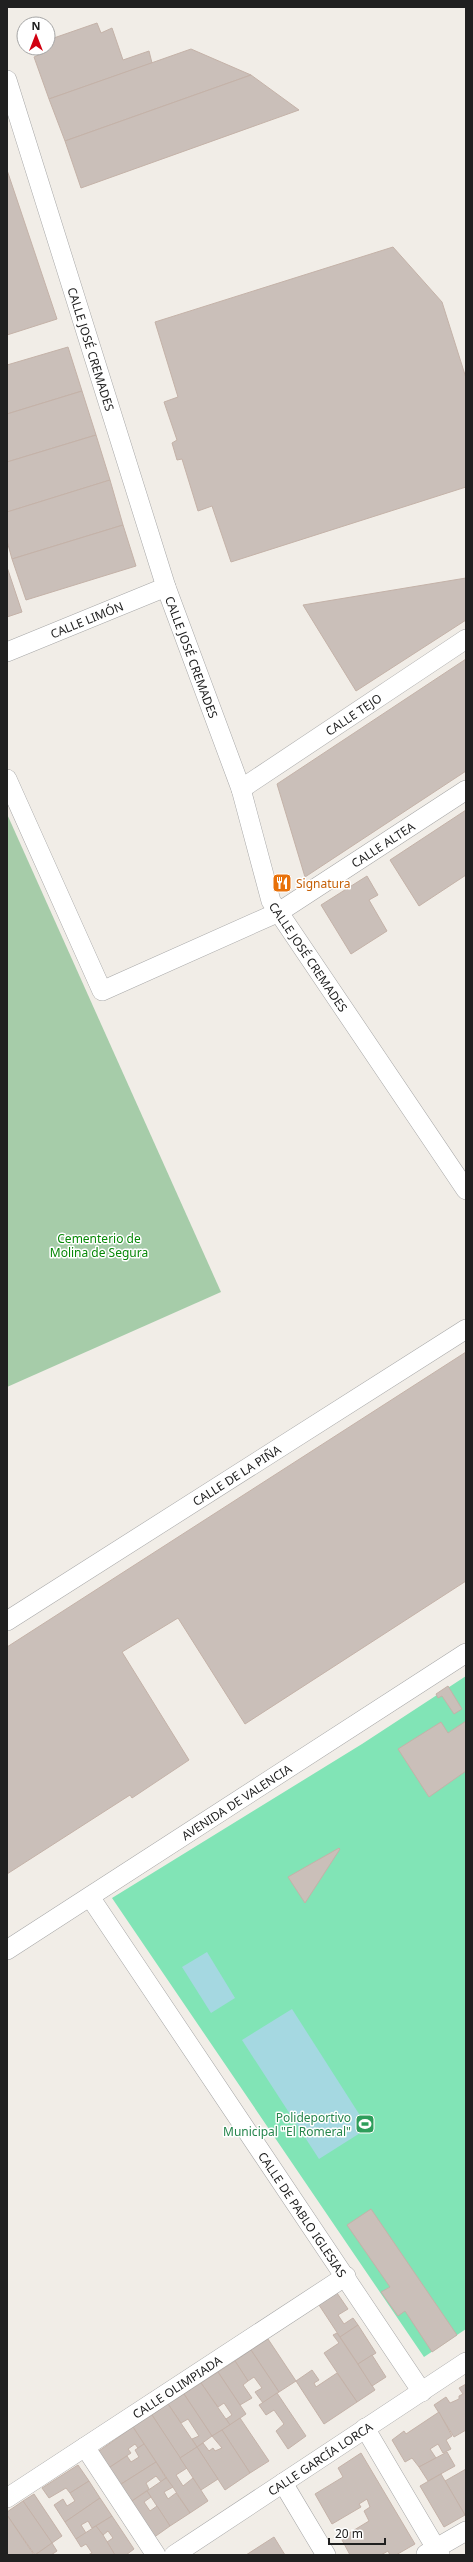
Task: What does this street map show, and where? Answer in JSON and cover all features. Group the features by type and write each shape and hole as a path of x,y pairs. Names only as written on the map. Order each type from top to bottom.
{"street":[{"name":"CALLE JOSÉ CREMADES","path":"7,80 166,587 241,789 271,901 466,1190"},
{"name":"CALLE LIMÓN","path":"7,652 166,587"},
{"name":"CALLE TEJO","path":"241,789 466,639"},
{"name":"CALLE ALTEA","path":"7,779 102,991 279,912 466,790"},
{"name":"CALLE DE LA PIÑA","path":"7,1621 466,1329"},
{"name":"AVENIDA DE VALENCIA","path":"7,1950 466,1653"},
{"name":"CALLE DE PABLO IGLESIAS","path":"90,1897 346,2276 422,2392"},
{"name":"CALLE OLIMPIADA","path":"7,2498 346,2276"},
{"name":"CALLE GARCÍA LORCA","path":"174,2555 466,2362"},
{"path":"365,2428 434,2553 466,2531"},
{"path":"85,2447 156,2555"},
{"path":"283,2483 326,2555"}],"green space":[{"name":"Cementerio de Molina de Segura","path":"7,814 221,1292 7,1387"},
{"name":"Polideportivo Municipal \"El Romeral\"","path":"466,1676 466,2329 424,2357 112,1898 362,1744"}],"water":[{"path":"207,1952 235,1998 211,2013 182,1967"},
{"path":"292,2009 368,2128 319,2159 242,2040"}],"building":[{"path":"97,23 101,33 112,28 123,60 149,51 152,63 49,99 34,57 56,56 56,37"},
{"path":"191,49 251,75 65,141 49,99"},
{"path":"251,75 299,110 81,188 65,141"},
{"path":"7,170 57,319 7,335"},
{"path":"393,247 442,302 466,378 466,487 231,562 212,506 198,511 182,459 177,460 172,443 177,440 164,402 178,397 155,322"},
{"path":"68,347 82,391 7,414 7,365"},
{"path":"82,391 96,435 7,462 7,414"},
{"path":"96,435 110,480 7,512 7,462"},
{"path":"110,480 123,525 12,559 7,541 7,512"},
{"path":"123,525 136,566 26,600 12,559"},
{"path":"7,567 22,612 7,617"},
{"path":"466,578 466,620 356,691 303,605"},
{"path":"466,659 466,771 305,877 277,784"},
{"path":"466,810 466,875 419,906 390,860"},
{"path":"367,876 378,895 369,900 387,931 351,954 321,905"},
{"path":"466,1352 466,1581 245,1724 178,1618 122,1652 189,1760 132,1798 130,1795 7,1874 7,1647"},
{"path":"448,1686 462,1709 454,1714 442,1696 438,1698 436,1694"},
{"path":"466,1721 466,1771 429,1797 398,1749 441,1722 448,1733"},
{"path":"339,1848 340,1849 305,1903 288,1877"},
{"path":"371,2209 457,2335 432,2352 405,2311 398,2316 381,2292 390,2287 347,2225"},
{"path":"337,2293 348,2309 338,2315 344,2324 353,2318 358,2325 340,2337 319,2305"},
{"path":"358,2325 376,2353 358,2364 340,2337"},
{"path":"337,2333 375,2390 357,2402 324,2353 339,2343 333,2335"},
{"path":"268,2339 296,2381 279,2392 251,2350"},
{"path":"251,2350 279,2392 263,2403 255,2392 262,2388 254,2377 248,2381 235,2361"},
{"path":"372,2355 386,2377 372,2386 358,2364"},
{"path":"235,2361 248,2381 243,2385 252,2398 240,2405 218,2372"},
{"path":"312,2370 319,2380 314,2383 316,2387 337,2373 357,2402 324,2424 296,2381"},
{"path":"218,2372 246,2414 230,2425 226,2419 232,2415 224,2403 218,2407 201,2383"},
{"path":"201,2383 230,2425 212,2436 184,2394"},
{"path":"466,2384 466,2430 454,2437 434,2405 446,2397 450,2403 459,2399 459,2396 463,2394 459,2388"},
{"path":"277,2393 306,2436 288,2449 276,2431 284,2424 274,2410 266,2415 259,2405"},
{"path":"184,2394 212,2436 197,2447 192,2439 199,2436 188,2419 181,2423 168,2404"},
{"path":"168,2404 197,2447 180,2458 152,2415"},
{"path":"439,2412 452,2436 446,2440 451,2449 443,2453 438,2444 430,2449 436,2458 419,2467 412,2458 405,2462 392,2440 404,2431 406,2434"},
{"path":"152,2415 187,2468 176,2475 183,2486 193,2478 208,2501 190,2513 133,2427"},
{"path":"240,2418 269,2461 250,2473 222,2430"},
{"path":"133,2427 144,2444 138,2448 135,2444 128,2449 131,2453 107,2469 96,2453"},
{"path":"222,2430 250,2473 225,2490 197,2447 203,2443 209,2451 213,2448 215,2451 222,2448 212,2436"},
{"path":"144,2444 156,2462 118,2486 107,2469 127,2456 131,2462 139,2457 135,2450"},
{"path":"197,2447 218,2479 201,2490 180,2458"},
{"path":"447,2452 455,2466 428,2481 419,2467"},
{"path":"361,2453 415,2544 396,2555 390,2555 388,2551 381,2555 350,2555 341,2538 369,2521 364,2511 370,2507 367,2499 359,2504 361,2507 332,2524 315,2494 343,2477 338,2468"},
{"path":"156,2462 166,2478 161,2482 156,2476 146,2483 149,2489 129,2503 118,2486"},
{"path":"78,2465 89,2481 70,2493 66,2488 49,2498 42,2488"},
{"path":"466,2469 466,2515 465,2515 445,2481"},
{"path":"441,2474 465,2515 444,2527 420,2486"},
{"path":"166,2478 173,2487 164,2492 168,2499 176,2493 190,2513 170,2526 147,2491"},
{"path":"89,2481 100,2498 65,2522 54,2505 63,2499 67,2506 75,2501 70,2493"},
{"path":"147,2491 151,2497 144,2502 150,2511 157,2506 170,2526 153,2538 129,2503"},
{"path":"34,2494 62,2536 52,2543 23,2501"},
{"path":"100,2498 112,2516 92,2528 88,2521 81,2525 86,2533 76,2539 65,2522"},
{"path":"23,2501 52,2543 35,2555 7,2515 7,2512"},
{"path":"7,2515 34,2555 7,2555"},
{"path":"112,2516 134,2549 126,2555 115,2555 107,2542 113,2538 108,2531 103,2535 96,2526"},
{"path":"96,2526 115,2555 88,2555 92,2553 86,2544 81,2547 76,2539"},
{"path":"274,2537 285,2555 246,2555"},
{"path":"52,2543 57,2551 51,2555 35,2555"}],"place":[{"name":"Signatura","path":"282,883"},
{"name":"Polideportivo Municipal \"El Romeral\"","path":"365,2124"}]}
